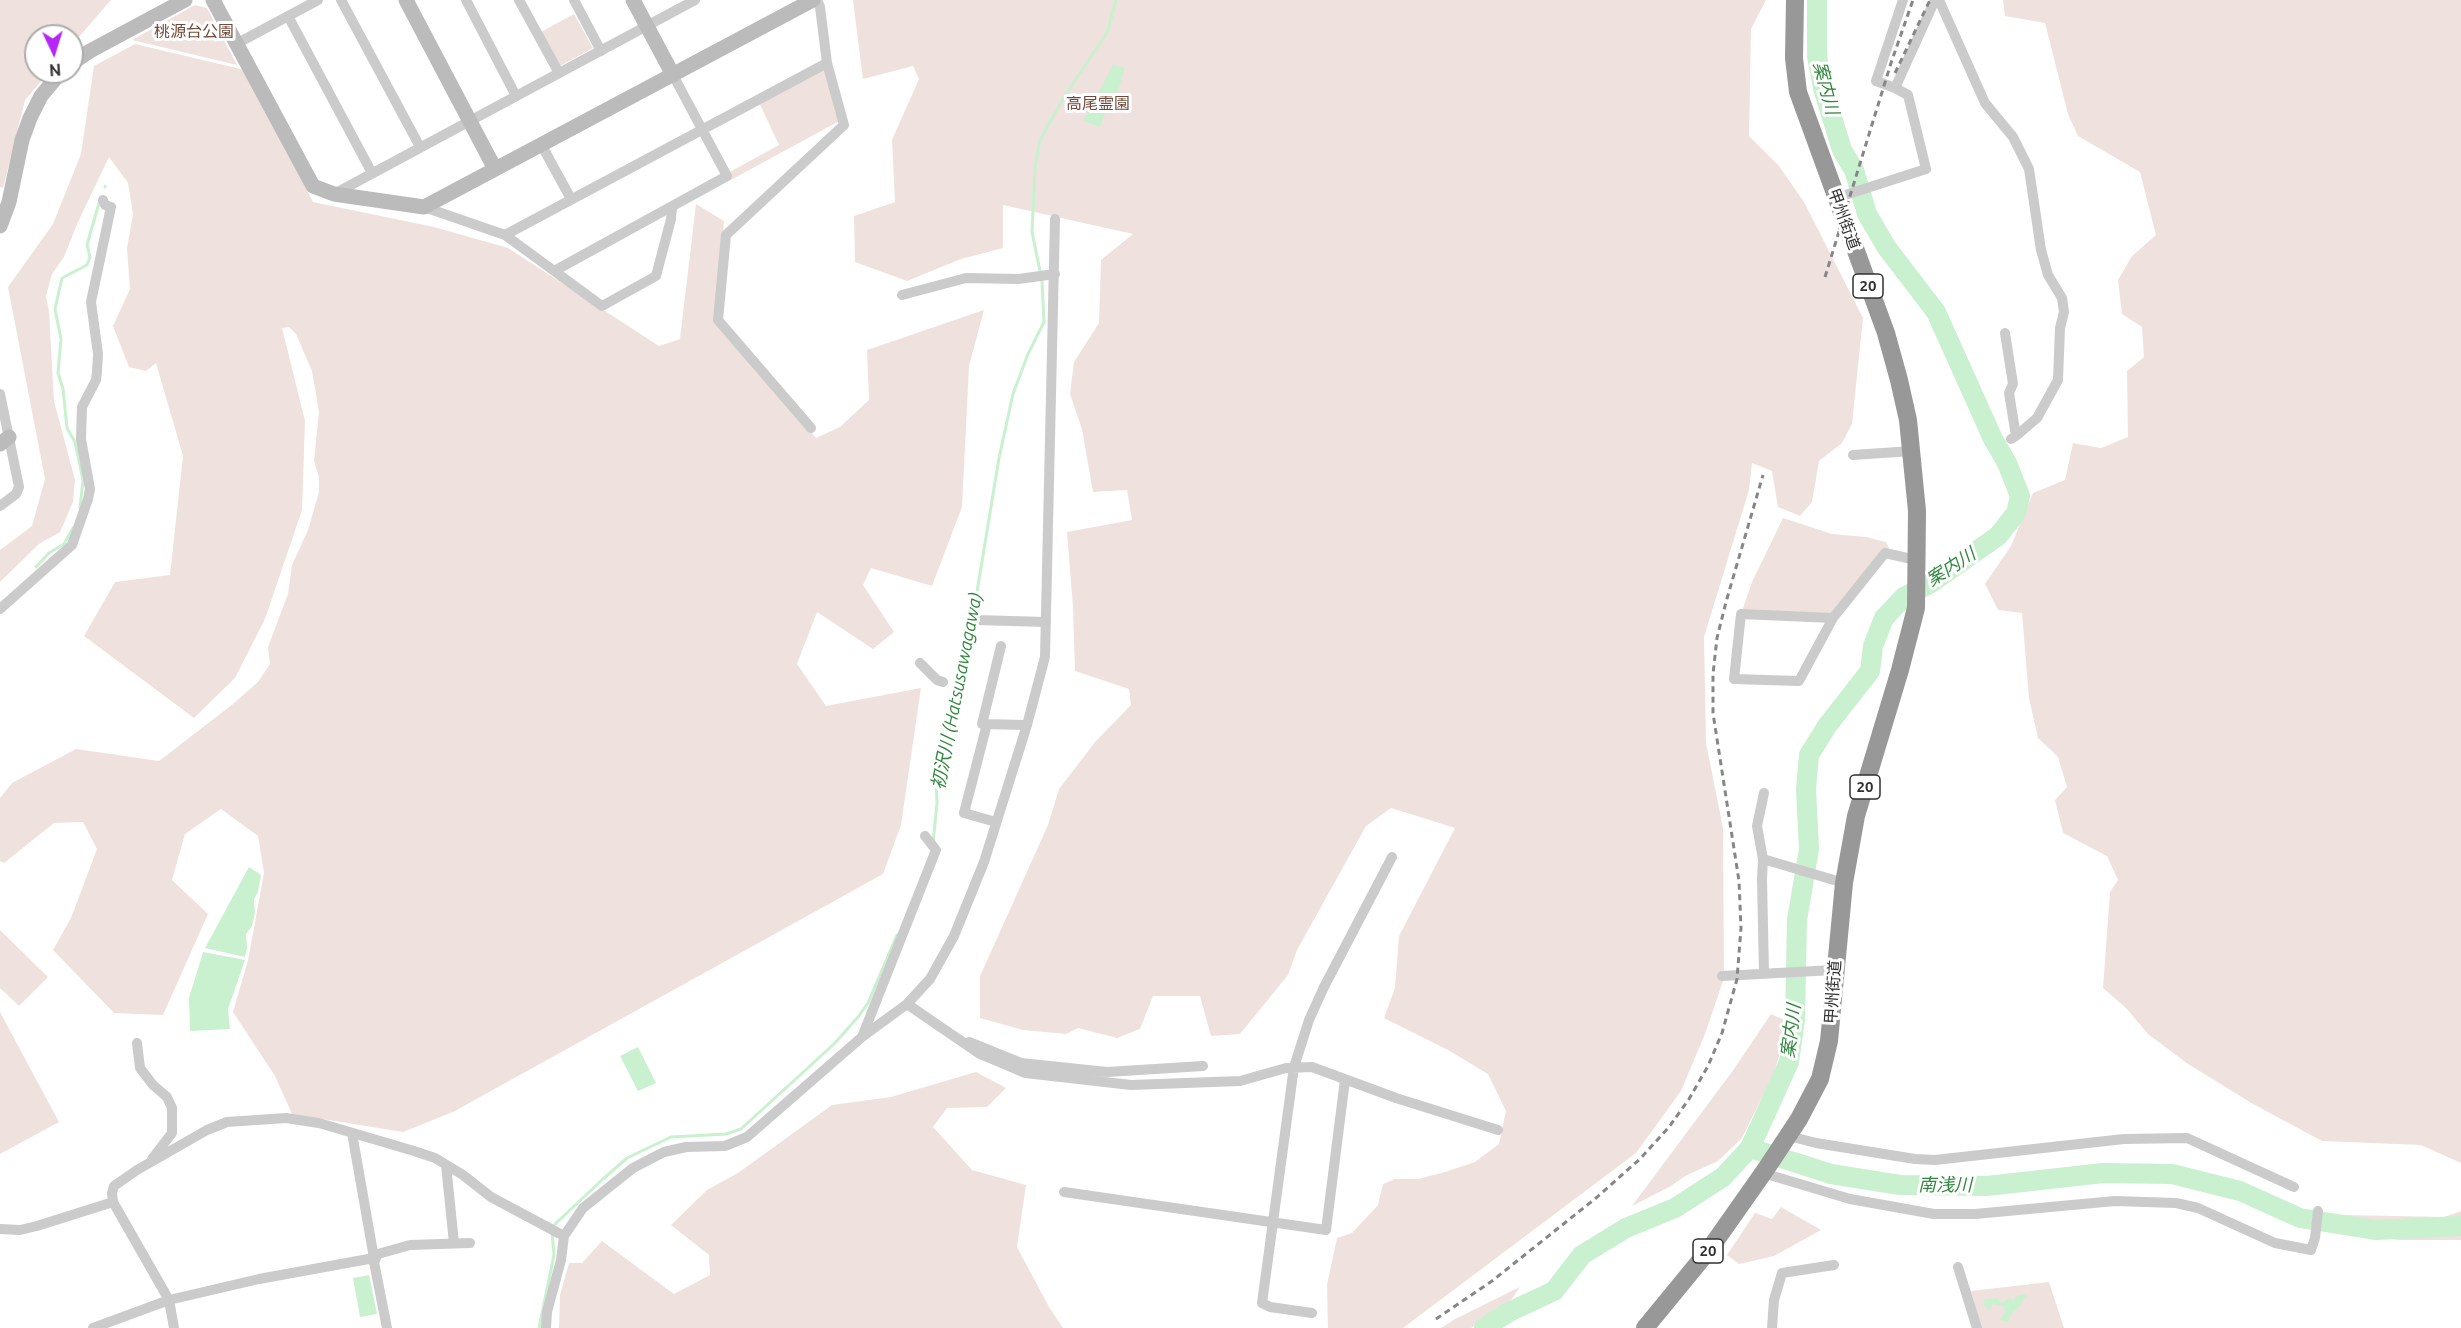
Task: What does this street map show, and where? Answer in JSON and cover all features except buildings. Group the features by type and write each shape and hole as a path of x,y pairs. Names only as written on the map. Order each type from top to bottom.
{"highway":[{"name":"甲州街道","path":"1645,1328 1709,1250 1787,1138 1810,1100 1824,1065 1829,1041 1844,883 1856,816 1900,670 1916,608 1917,511 1912,451 1899,380 1841,196 1798,92 1794,58 1795,0"}],"street":[{"path":"84,55 185,0"},
{"path":"213,0 309,182 320,191 424,207 505,235 556,270 602,306 656,276 672,208"},
{"path":"236,44 318,0"},
{"path":"341,0 420,147"},
{"path":"406,0 495,169"},
{"path":"465,0 516,96"},
{"path":"519,0 559,73"},
{"path":"574,0 601,51"},
{"path":"556,270 727,176 633,0"},
{"path":"333,194 695,0"},
{"path":"424,207 815,0 820,7 827,63 844,125 726,235 718,320 811,428"},
{"path":"1841,196 1926,169 1908,95 1876,81 1903,0"},
{"path":"1895,88 1937,0"},
{"path":"1937,0 1985,103 2013,137 2029,169 2043,259 2048,275 2062,298 2064,312 2060,328 2058,380 2037,418 2014,437 2009,393 2013,384 2005,333"},
{"path":"288,16 372,173"},
{"path":"505,235 827,63"},
{"path":"0,226 9,202 22,140 41,96 52,84"},
{"path":"541,144 571,199"},
{"path":"0,609 72,545 88,499 90,489 81,439 82,407 96,380 97,372 98,354 91,302 111,207 105,206 103,200"},
{"path":"546,1328 547,1312 561,1260 563,1235 583,1208 610,1185 651,1157 686,1147 725,1146 747,1137 862,1037 907,1004 930,980 954,936 984,862 1027,725 1045,657 1044,275 1055,219"},
{"path":"902,295 966,278 1018,279 1044,275"},
{"path":"0,394 4,441 19,487 16,494 0,506"},
{"path":"1853,455 1912,451"},
{"path":"1833,618 1741,614 1734,679 1799,681 1833,618 1885,553 1916,560"},
{"path":"976,620 1046,622"},
{"path":"1001,646 982,724 1027,725"},
{"path":"920,663 937,680 943,682"},
{"path":"987,724 964,813 996,822"},
{"path":"1764,793 1757,826 1763,859 1764,973"},
{"path":"862,1037 936,850 925,836"},
{"path":"1312,1313 1262,1304 1294,1067 1324,987 1392,857"},
{"path":"1763,859 1814,876 1844,883"},
{"path":"1722,976 1814,969 1834,970"},
{"path":"907,1004 980,1054 1025,1073 1131,1085 1240,1081 1294,1067 1312,1067 1498,1130"},
{"path":"960,1039 978,1044 1021,1063 1124,1072 1203,1066"},
{"path":"137,1043 140,1068 166,1097 172,1108 172,1133 148,1164"},
{"path":"1064,1192 1326,1230 1346,1080"},
{"path":"174,1328 169,1300 113,1202 114,1186 207,1130 227,1122 286,1118 319,1123 435,1158 491,1197 563,1235"},
{"path":"352,1133 387,1328"},
{"path":"1787,1138 1888,1155 1935,1160 2124,1139 2187,1138 2294,1187"},
{"path":"446,1165 454,1243"},
{"path":"1764,1171 1850,1199 1934,1214 1975,1214 2115,1201 2176,1203 2198,1208 2275,1243 2310,1250 2315,1238 2318,1211"},
{"path":"0,1229 20,1230 37,1227 113,1202"},
{"path":"93,1328 169,1300 259,1278 374,1258 378,1254 410,1245 470,1243"},
{"path":"1772,1328 1774,1300 1782,1273 1834,1264"},
{"path":"1958,1267 1977,1328"}],"green space":[{"path":"0,0 111,0 84,31 84,24 24,24 24,84 39,84 25,100 3,188 0,187"},
{"name":"高尾霊園","path":"853,0 1766,0 1751,29 1749,136 1779,166 1804,202 1863,318 1852,424 1842,443 1819,461 1812,502 1800,516 1778,507 1772,471 1752,463 1749,490 1704,637 1706,743 1723,828 1724,978 1705,1034 1681,1091 1636,1153 1403,1328 1328,1328 1327,1285 1337,1238 1352,1233 1378,1205 1383,1184 1395,1179 1418,1179 1475,1162 1499,1144 1506,1111 1488,1074 1448,1050 1384,1018 1395,988 1399,936 1455,828 1391,808 1366,826 1297,950 1288,975 1240,1034 1211,1036 1200,996 1153,996 1140,1029 1117,1038 1078,1028 1066,1034 1023,1030 980,1018 980,976 1048,825 1059,789 1095,742 1131,705 1129,689 1075,671 1067,532 1132,520 1127,490 1093,492 1082,429 1070,394 1074,362 1099,323 1101,260 1133,234 1003,205 1003,248 961,259 907,281 855,262 854,216 895,202 892,140 919,79 913,66 863,79"},
{"path":"2003,0 2461,0 2461,1163 2421,1145 2322,1141 2253,1104 2188,1064 2148,1034 2127,1009 2103,988 2110,892 2118,880 2107,856 2063,833 2055,800 2067,787 2058,757 2038,738 2029,698 2022,613 1998,610 1985,584 2011,546 2033,493 2065,480 2073,443 2101,448 2128,437 2127,371 2144,357 2142,327 2122,314 2118,280 2132,256 2156,235 2140,172 2078,136 2068,114 2045,23 2005,16"},
{"name":"桃源台公園","path":"195,5 207,8 237,65 132,40"},
{"path":"574,14 593,48 558,67 539,33"},
{"path":"135,44 245,70 313,202 434,227 508,248 659,346 680,339 696,204 724,221 715,322 816,438 840,427 869,400 867,350 984,310 969,366 962,507 932,586 871,568 863,585 894,632 873,649 817,612 797,664 826,706 921,688 901,825 883,874 453,1112 403,1132 292,1114 275,1076 233,1012 248,960 264,873 258,836 221,809 185,834 172,880 208,914 163,1015 114,1013 53,950 71,918 97,849 83,822 54,823 4,863 0,861 0,798 12,783 76,749 159,761 258,682 270,664 268,647 288,594 292,565 308,530 319,492 319,477 314,461 319,412 312,371 296,334 289,327 282,328 305,421 302,510 265,619 235,678 194,718 84,636 115,582 170,575 183,456 156,363 146,371 129,367 113,326 130,289 127,248 133,214 128,183 109,157 64,257 52,274 46,296 49,311 54,401 75,480 73,502 60,532 39,544 0,582 0,550 32,526 45,479 8,287 53,224 81,154 94,66"},
{"path":"827,63 843,119 729,181 726,174 779,145 758,100"},
{"path":"1783,518 1832,534 1866,537 1886,542 1892,554 1885,554 1833,618 1741,614 1752,582"},
{"path":"0,930 48,977 19,1006 0,988"},
{"path":"0,1012 59,1122 0,1154"},
{"path":"1771,1014 1789,1022 1774,1073 1742,1138 1718,1161 1685,1176 1671,1186 1632,1206 1734,1069"},
{"path":"976,1072 1006,1088 987,1107 947,1108 933,1127 972,1170 1026,1185 1017,1247 1049,1307 1063,1328 559,1328 560,1295 569,1263 582,1263 602,1241 674,1294 710,1275 709,1255 671,1225 707,1190 738,1173 832,1105 891,1097"},
{"path":"1781,1207 1821,1230 1774,1256 1739,1264 1727,1255 1755,1213 1772,1219"},
{"path":"2461,1211 2461,1240 2399,1240 2352,1232 2344,1215 2444,1217"},
{"path":"2049,1282 2064,1328 1981,1328 1971,1291"},
{"path":"1520,1287 1511,1300 1471,1328 1441,1328 1455,1319"}],"shaded area":[{"path":"1113,65 1125,68 1117,93 1112,94 1100,127 1083,121"},
{"path":"249,867 261,875 258,892 254,899 255,913 252,926 246,934 245,957 205,948"},
{"path":"203,952 245,960 228,1009 230,1029 190,1031 189,998"},
{"path":"638,1047 656,1083 638,1091 620,1056"},
{"path":"369,1275 377,1314 360,1317 353,1278"},
{"path":"2025,1294 2027,1298 2022,1300 2022,1304 2012,1313 2008,1322 1999,1320 2006,1312 2003,1306 1993,1304 1989,1310 1984,1305 1983,1300 1986,1299 1997,1298 2002,1303 2009,1298 2014,1300 2016,1296"}],"waterway":[{"name":"初沢川 (Hatsusawagawa)","path":"933,843 937,803 936,776 940,751 954,718 963,677 999,458 1013,394 1028,354 1044,322 1042,281 1032,232 1035,168 1040,140 1064,97 1107,33 1116,0"},
{"name":"案内川","path":"1484,1328 1509,1312 1554,1291 1582,1255 1626,1228 1675,1208 1723,1177 1750,1148 1789,1062 1795,1020 1797,920 1809,849 1806,789 1809,755 1827,726 1870,671 1873,646 1884,618 1904,597 1931,583 1998,536 2016,513 2020,496 2007,463 1993,439 1936,312 1887,248 1867,214 1854,170 1842,150 1823,88 1817,56 1817,0"},
{"path":"80,508 83,480 75,442 67,428 63,389 58,373 61,339 55,309 62,278 87,265 90,257 87,245 99,203"},
{"path":"36,567 49,553 64,544 73,528"},
{"name":"初沢川 (Hatsusawagawa)","path":"553,1226 627,1158 671,1137 726,1134 741,1129 834,1044 858,1017 868,1003 897,935"},
{"name":"南浅川","path":"1750,1148 1831,1174 1900,1185 1987,1186 2103,1173 2172,1174 2240,1191 2300,1218 2375,1230 2461,1226"},
{"name":"初沢川 (Hatsusawagawa)","path":"539,1328 554,1255 552,1232"}],"railway":[{"path":"1825,277 1891,63 1913,0"},
{"path":"1895,73 1930,0"},
{"path":"1436,1319 1492,1281 1596,1198 1640,1159 1669,1127 1689,1099 1708,1066 1722,1033 1737,979 1741,928 1739,881 1713,713 1713,674 1717,638 1726,602 1763,475"}]}
